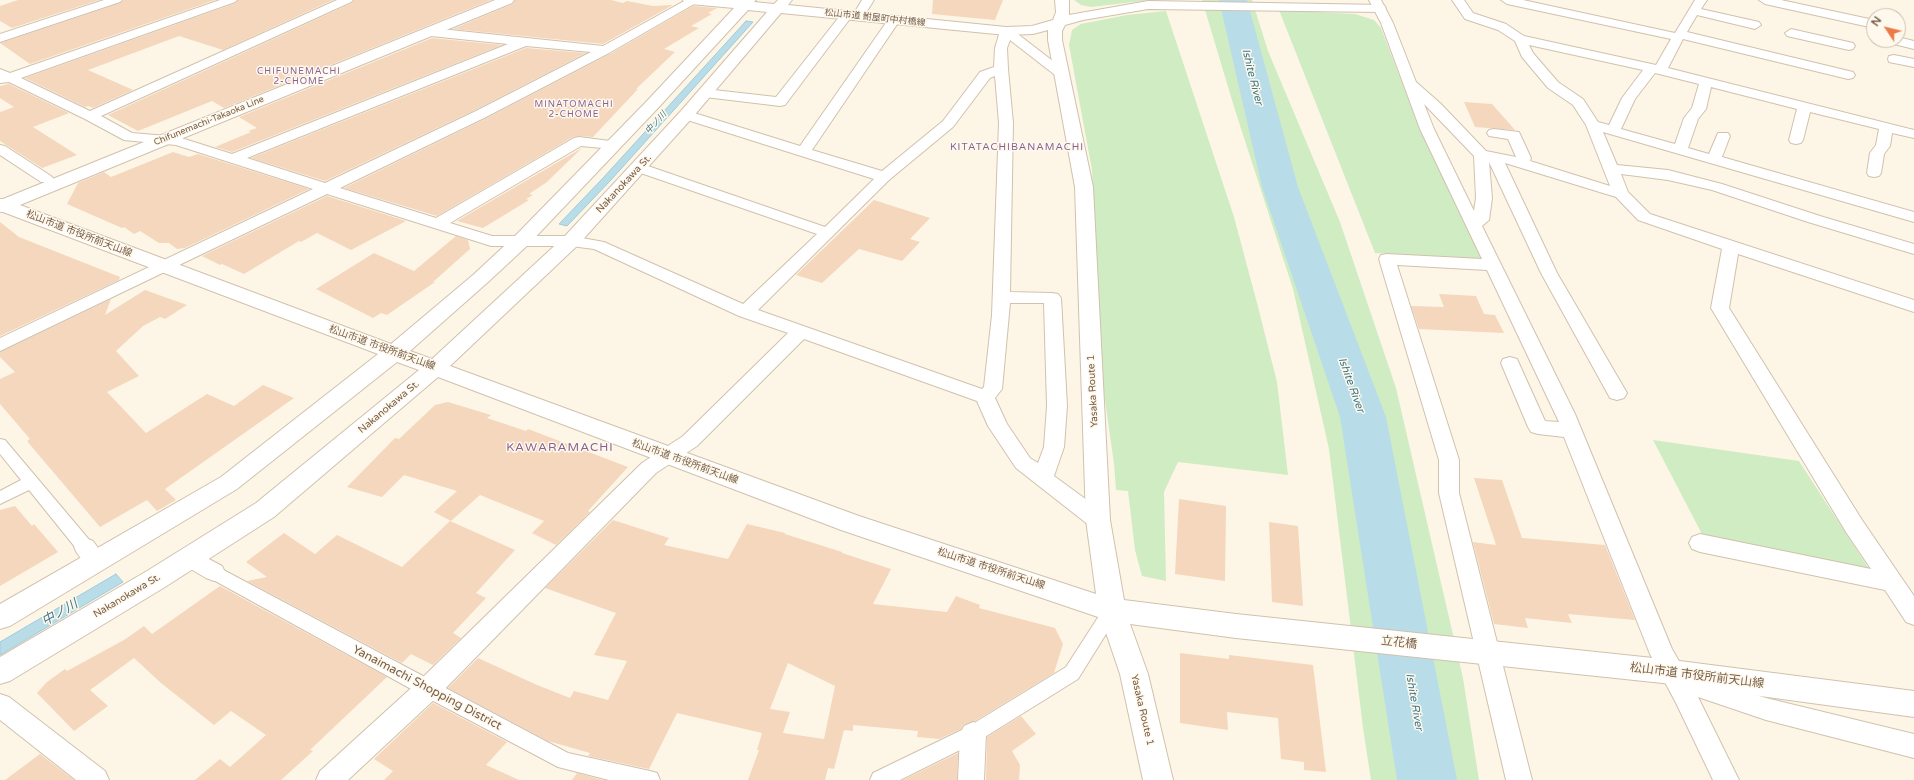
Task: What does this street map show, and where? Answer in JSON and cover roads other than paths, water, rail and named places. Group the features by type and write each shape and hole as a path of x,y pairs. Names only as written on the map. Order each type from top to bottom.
{"street":[{"path":"0,38 116,0"},
{"path":"3,77 231,0"},
{"path":"90,116 348,0"},
{"name":"Chifunemachi-Takaoka Line","path":"50,182 162,140 424,31 492,0"},
{"name":"Chifunemachi-Takaoka Line","path":"1,203 143,139 507,0"},
{"name":"松山市道 鮒屋町中村橋線","path":"690,0 781,4 852,16 1006,31 1033,30 1059,24 1081,16 1148,5 1283,6 1377,4"},
{"path":"0,344 165,267 324,188 481,114 605,50 695,0"},
{"path":"705,93 780,102 852,16 868,0"},
{"name":"Yasaka Route 1","path":"1062,0 1063,12 1059,24 1055,30 1055,40 1060,72 1084,188 1098,520 1112,610 1134,674 1158,780"},
{"path":"1458,0 1469,16 1477,20 1502,27 1520,39 1706,81 1914,134"},
{"path":"1507,0 1679,35 1848,75"},
{"path":"1765,0 1866,22"},
{"path":"0,618 90,554 229,483 394,353 480,279 522,240 746,2"},
{"name":"Nakanokawa St.","path":"0,672 190,558 265,510 435,368 571,241 640,168 781,4"},
{"path":"1377,4 1387,23 1427,129 1572,431 1659,647 1685,695 1726,780"},
{"path":"1613,131 1629,98 1656,69 1698,5 1755,25"},
{"path":"1800,8 1790,36 1849,46"},
{"path":"803,152 894,20"},
{"path":"424,31 605,50"},
{"path":"985,397 993,389 1002,297 1006,123 1001,69 1001,48 1006,31 1060,72"},
{"path":"1520,39 1527,54 1543,75 1553,85 1578,102 1593,125 1621,194 1644,217 1914,306"},
{"path":"232,159 526,41"},
{"path":"1894,59 1914,63"},
{"path":"745,312 765,295 884,177 948,124 985,75 1001,69"},
{"path":"3,77 90,116 129,137 178,141 491,241 571,241 598,245 745,312 985,397 998,426 1023,463 1098,520"},
{"path":"1408,81 1487,156 1549,273 1617,393"},
{"path":"1680,150 1691,118 1699,109 1706,81"},
{"path":"1796,140 1805,106"},
{"path":"686,115 884,177"},
{"path":"1593,125 1914,218"},
{"path":"1874,173 1877,153 1883,146 1886,127"},
{"path":"1494,133 1514,135 1524,158 1522,163"},
{"path":"1714,160 1723,136"},
{"path":"437,224 579,141 613,145"},
{"path":"0,149 50,182"},
{"path":"1487,156 1522,163 1621,194"},
{"path":"1473,225 1481,220 1484,198 1483,170 1487,156"},
{"path":"640,168 828,233"},
{"path":"1611,170 1668,175 1711,185 1914,249"},
{"name":"松山市道 市役所前天山線","path":"1,203 165,267 667,456 850,523 1112,610 1320,635"},
{"path":"1731,246 1720,308 1846,513 1914,615"},
{"path":"1493,265 1387,259 1449,460 1449,493 1483,652 1519,780"},
{"path":"1002,297 1052,298 1057,406 1054,447 1043,478"},
{"path":"329,780 428,689 649,468 690,441 802,332"},
{"path":"1510,363 1538,427 1572,431"},
{"path":"0,444 90,554"},
{"path":"0,498 31,482"},
{"path":"1700,543 1891,582"},
{"path":"190,558 214,572"},
{"name":"Yanaimachi Shopping District","path":"214,572 428,689 565,761 650,780"},
{"path":"880,780 973,734 1072,673 1112,610"},
{"name":"立花橋","path":"1320,635 1483,652"},
{"name":"松山市道 市役所前天山線","path":"1483,652 1672,672 1914,704"},
{"path":"1672,672 1716,693 1766,709 1914,746"},
{"path":"0,705 96,780"},
{"path":"971,780 973,734"}],"water":[{"name":"中ノ川","path":"746,21 753,22 611,180 567,226 559,224 603,178"},
{"name":"中ノ川","path":"116,574 123,582 0,655 0,642"}],"waterway":[{"name":"Ishite River","path":"1233,0 1280,187 1363,417 1427,780"}],"district":[{"name":"CHIFUNEMACHI 2-CHOME","path":"299,78"},
{"name":"MINATOMACHI 2-CHOME","path":"574,110"},
{"name":"KITATACHIBANAMACHI","path":"1017,147"},
{"name":"KAWARAMACHI","path":"560,448"}]}
